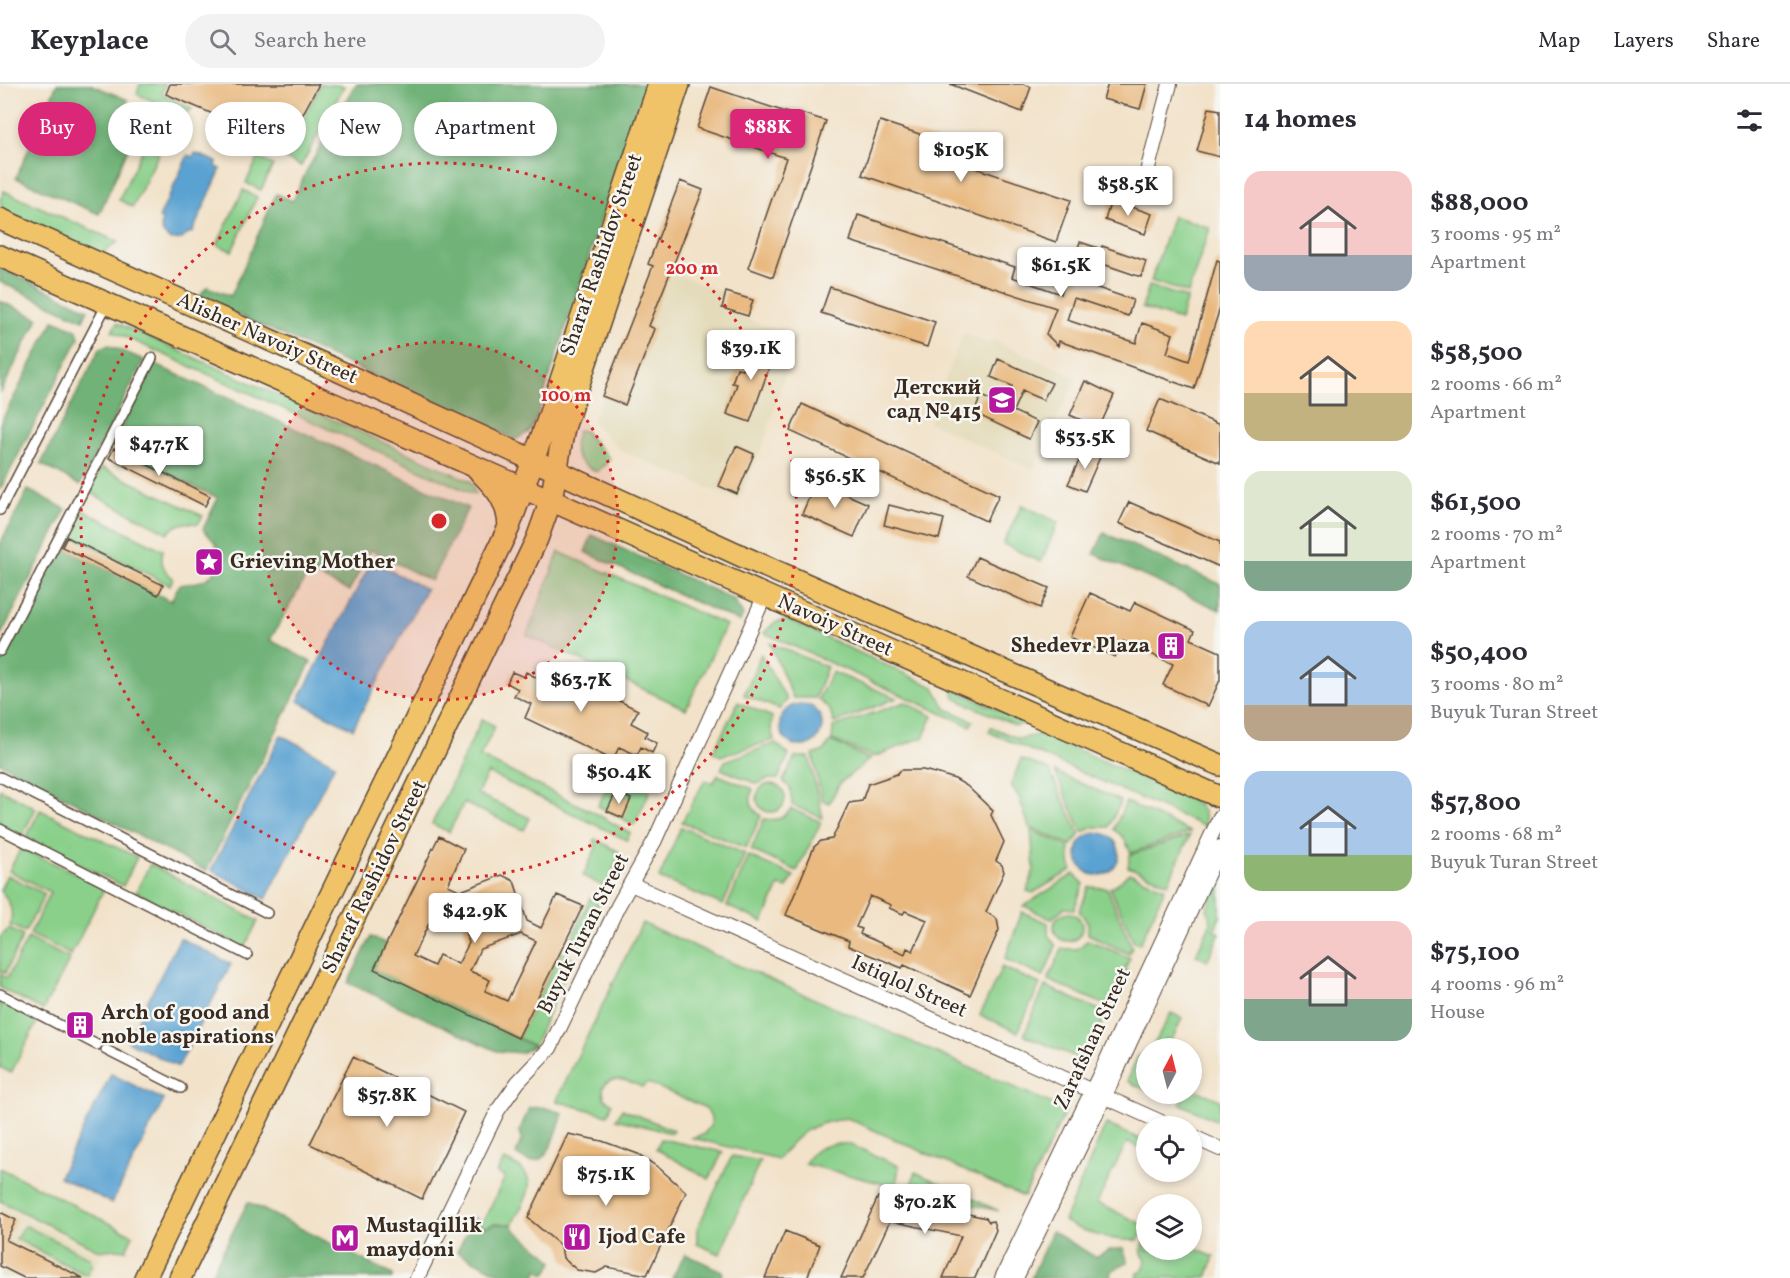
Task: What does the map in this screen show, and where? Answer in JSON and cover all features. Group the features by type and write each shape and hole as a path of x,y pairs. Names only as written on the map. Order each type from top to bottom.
{"main road":[{"name":"Sharaf Rashidov Street","path":"145,1278 509,527 659,84"},
{"name":"Sharaf Rashidov Street","path":"180,1278 537,539 551,500 564,428 679,84"},
{"name":"Alisher Navoiy Street","path":"0,219 533,459"},
{"name":"Alisher Navoiy Street","path":"0,256 449,455"},
{"path":"107,303 122,274"},
{"name":"Navoiy Street","path":"449,455 1220,797"},
{"name":"Navoiy Street","path":"533,459 746,558 1220,765"},
{"path":"471,465 491,483 501,496 508,512 509,527"},
{"path":"523,488 556,470"},
{"path":"537,539 560,520 589,517"},
{"path":"288,982 318,996"}],"street":[{"path":"1148,168 1170,84"},
{"path":"0,510 107,303"},
{"path":"0,651 152,358"},
{"name":"Buyuk Turan Street","path":"417,1278 498,1110 550,1048 618,906 655,840 765,595"},
{"path":"0,777 267,913"},
{"name":"Zarafshan Street","path":"1016,1278 1220,817"},
{"path":"0,829 247,955"},
{"name":"Zarafshan Street","path":"1002,1278 1098,1095 1220,847"},
{"name":"Istiqlol Street","path":"631,884 1147,1116"},
{"path":"0,994 181,1088"},
{"path":"1202,1141 1220,1149"}],"shaded area":[{"path":"653,265 725,293 720,309 797,337 764,442 739,501 621,451 592,422"},
{"name":"Детский сад №415","path":"963,333 989,344 992,340 1077,377 1033,470 929,422"},
{"path":"0,1205 101,1256 90,1278 0,1278"}],"green space":[{"path":"57,84 90,84 128,100 127,102 108,102 108,156 125,156 99,214 16,178 26,156 96,156 96,102 49,102"},
{"path":"140,84 165,84 162,94 178,102 156,102 137,94"},
{"path":"321,84 344,86 335,102 318,102 318,134 301,166 280,156 306,156 306,113"},
{"path":"356,84 645,84 536,419 529,432 515,440 202,299 201,294 207,287 231,296 276,194 293,201 318,151 318,156 402,156 402,102 346,102"},
{"path":"139,156 158,156 133,207 119,200"},
{"path":"258,158 273,165 261,190 246,183"},
{"path":"243,190 257,197 232,251 217,245"},
{"path":"4,191 118,242 101,255 2,211 0,200"},
{"path":"1173,216 1210,228 1188,293 1151,281"},
{"path":"0,268 88,309 83,320 0,282"},
{"path":"1149,286 1187,298 1180,320 1142,308"},
{"path":"0,301 38,318 0,394"},
{"path":"54,320 77,330 79,338 0,490 0,424"},
{"path":"117,323 470,481 475,495 112,331"},
{"path":"109,345 144,360 80,485 41,464 100,348"},
{"path":"154,364 468,508 431,581 371,550 349,591 309,572 270,640 311,662 206,871 0,763 0,660 59,546 171,601 179,585 208,578 216,569 219,558 218,549 203,529 218,498 111,447"},
{"path":"578,430 584,431 610,459 597,472 584,465 577,456 574,445"},
{"path":"102,468 203,516 198,524 182,524 168,533 89,492"},
{"path":"28,490 66,509 0,637 0,544"},
{"path":"1022,505 1058,522 1041,562 1003,544"},
{"path":"80,509 163,550 163,566 173,578 170,585 66,534"},
{"path":"1104,533 1220,584 1220,610 1094,554"},
{"path":"592,535 733,599 743,615 740,622 585,552"},
{"path":"559,552 726,625 686,709 527,635"},
{"path":"786,619 934,687 945,708 973,721 970,726 764,633 774,623"},
{"path":"770,643 827,667 815,698 793,698"},
{"path":"761,654 787,700 779,709 744,695"},
{"path":"832,672 897,698 834,723 830,710 818,699"},
{"path":"951,688 1027,723 1016,726 956,699"},
{"path":"738,702 772,717 771,729 774,740 721,756 713,752"},
{"path":"905,702 933,716 923,738 874,757 832,740 833,727"},
{"path":"482,719 495,726 480,757 595,813 630,833 627,840 488,773 477,794 530,818 524,830 464,803 449,832 432,824"},
{"path":"991,727 1019,739 1042,734 1196,802 1204,813 1206,827 989,732"},
{"path":"831,741 870,759 840,783 829,803 822,800 813,755 824,751"},
{"path":"776,743 789,755 778,779 767,779 758,784 721,769 725,761"},
{"path":"795,757 809,757 823,818 792,805 790,788 783,781"},
{"path":"1021,759 1049,770 1080,835 1071,845 1029,827 1019,797 1011,785"},
{"path":"1055,772 1121,801 1109,827 1094,827 1082,832"},
{"path":"614,773 650,791 634,825 598,806"},
{"path":"718,775 753,789 751,804 761,816 746,848 682,822 705,780 713,783"},
{"path":"771,784 781,788 785,798 781,808 771,812 761,808 757,798 761,788"},
{"path":"0,789 36,808 22,836 0,825"},
{"path":"1126,802 1190,832 1131,853 1124,838 1114,829"},
{"path":"791,809 821,822 797,871 751,850 764,819 779,818"},
{"path":"40,810 137,857 123,886 26,838"},
{"path":"681,827 745,854 723,905 659,878"},
{"path":"1031,830 1070,847 1069,858 1072,870 1033,893 1027,891 1034,869"},
{"path":"1190,835 1168,883 1128,867 1130,855"},
{"path":"595,839 621,853 605,887 583,876 596,848"},
{"path":"21,848 105,887 71,955 30,934 50,892 9,871"},
{"path":"749,856 794,876 787,888 779,886 763,922 727,906"},
{"path":"150,864 258,921 244,948 136,892"},
{"path":"1129,873 1165,888 1140,944 1134,942 1110,888"},
{"path":"1074,874 1084,884 1074,909 1064,908 1051,919 1024,906"},
{"path":"7,875 45,894 25,932 10,925 12,915 10,906 0,890"},
{"path":"1220,880 1220,917 1214,930 1220,933 1207,961 1196,955 1211,922 1207,908"},
{"path":"1089,887 1107,888 1132,947 1129,954 1088,934 1088,923 1079,911"},
{"path":"590,898 599,902 579,947 570,943"},
{"path":"1022,912 1048,923 1048,935 1056,946 1043,977 1005,959"},
{"path":"1068,913 1078,917 1082,927 1078,937 1068,941 1058,937 1054,927 1058,917"},
{"path":"642,923 1066,1110 1024,1197 847,1118 823,1123 807,1130 778,1159 692,1138 704,1134 711,1125 711,1118 706,1108 648,1083 642,1087 620,1080 607,1082 603,1087 604,1098 612,1104 608,1115 556,1101"},
{"path":"9,929 23,936 5,973 0,971 0,937"},
{"path":"371,937 387,944 375,969 534,1046 521,1053 497,1051 348,983"},
{"path":"28,938 70,959 43,1010 0,988 0,975 7,978"},
{"path":"1088,940 1130,958 1125,969 1128,971 1110,1007 1048,980 1062,949 1077,949"},
{"path":"561,952 572,958 534,1046 518,1038"},
{"path":"1002,967 1040,984 1018,1032 980,1015"},
{"path":"1045,986 1106,1013 1085,1061 1024,1035"},
{"path":"0,998 39,1018 11,1073 0,1067"},
{"path":"1171,1013 1182,1018 1173,1038 1157,1038"},
{"path":"1136,1061 1136,1085 1127,1081"},
{"path":"1202,1093 1220,1100 1220,1122 1180,1104 1202,1104"},
{"path":"542,1107 563,1113 547,1152 536,1161 527,1161 516,1154 522,1138 519,1132 529,1108"},
{"path":"622,1109 673,1130 672,1133 616,1119"},
{"path":"1106,1124 1136,1138 1136,1146 1127,1142 1097,1203 1136,1221 1136,1240 1119,1240 1099,1236 1064,1221"},
{"path":"661,1139 723,1152 709,1179 656,1149"},
{"path":"835,1144 849,1144 899,1166 896,1187 805,1164 817,1150"},
{"path":"732,1156 760,1161 720,1254 697,1244 697,1229"},
{"path":"504,1160 525,1172 529,1179 527,1195 512,1224 481,1226 474,1218 483,1222 505,1177 497,1173"},
{"path":"0,1168 133,1235 126,1250 100,1251 0,1201"},
{"path":"915,1172 999,1211 910,1190"},
{"path":"248,1202 393,1275 392,1278 209,1278"},
{"path":"474,1218 481,1226 487,1227 493,1224 512,1224 515,1230 553,1262 546,1274 537,1270 535,1276 539,1278 509,1278 457,1252"},
{"path":"26,1226 90,1258 92,1264 86,1275 16,1239 22,1228"},
{"path":"1052,1231 1095,1257 1110,1250 1123,1248 1128,1262 1111,1271 1110,1278 1031,1278"},
{"path":"1202,1252 1214,1257 1207,1278 1137,1278 1138,1273 1143,1271 1146,1260 1202,1260"},
{"path":"685,1254 722,1271 723,1278 672,1278"}],"water":[{"path":"195,153 217,162 216,167 221,169 192,233 190,232 182,239 172,240 162,232 162,219 159,218 188,156 193,157"},
{"path":"372,561 426,589 353,729 298,701"},
{"path":"801,704 816,710 822,725 816,740 801,746 786,740 780,725 786,710"},
{"path":"281,735 335,764 266,899 211,870"},
{"path":"1098,833 1113,839 1119,854 1113,869 1098,875 1083,869 1077,854 1083,839"},
{"path":"180,938 231,964 178,1067 127,1041"},
{"path":"111,1074 164,1100 112,1203 59,1177"}],"building":[{"path":"170,84 319,84 306,108 306,102 205,102 205,111 193,105 193,102 185,102 166,94"},
{"path":"950,84 1023,84 1031,87 1022,112"},
{"path":"1108,84 1147,84 1140,109 1103,99"},
{"path":"711,87 800,117 801,113 826,121 773,277 748,268 786,158 697,128"},
{"path":"1209,108 1220,110 1220,157 1197,151"},
{"path":"880,121 959,147 954,161 1071,200 1056,242 862,175"},
{"path":"680,181 703,190 649,326 655,329 625,405 602,396 653,266 648,264"},
{"path":"1111,200 1152,214 1145,234 1105,220"},
{"path":"858,215 1015,267 1012,277 1061,294 1080,242 1101,249 1102,246 1146,261 1141,277 1088,259 1080,282 1133,300 1128,316 1074,298 1067,320 1136,343 1142,323 1173,334 1167,353 1189,361 1217,260 1220,261 1220,308 1194,389 1059,341 1058,346 1046,334 1056,308 850,241"},
{"path":"830,287 935,322 927,347 821,313"},
{"path":"726,292 753,300 748,316 722,308"},
{"path":"753,341 776,348 750,422 727,414 737,384 732,383 737,368 743,370"},
{"path":"998,359 1052,383 1043,400 1022,391 1013,411 1037,422 1029,439 974,413 981,396 1004,406 1012,386 991,377"},
{"path":"1085,381 1114,395 1099,428 1070,415"},
{"path":"1160,399 1220,425 1220,463 1146,431"},
{"path":"802,404 999,495 986,521 790,431"},
{"path":"736,446 754,454 737,494 719,486"},
{"path":"114,448 210,496 205,506 109,458"},
{"path":"1085,448 1101,455 1085,491 1068,484"},
{"path":"816,481 868,504 854,537 802,514"},
{"path":"1129,502 1220,542 1220,567 1119,523"},
{"path":"889,505 944,519 939,539 884,525"},
{"path":"67,537 163,585 158,595 62,547"},
{"path":"977,557 1049,588 1040,608 968,576"},
{"name":"Shedevr Plaza","path":"1090,593 1130,611 1135,602 1195,630 1191,639 1220,652 1220,680 1208,706 1163,685 1173,664 1123,641 1115,657 1070,637"},
{"path":"548,666 638,710 631,723 648,732 645,737 657,743 652,753 641,747 637,755 619,747 613,760 525,718 531,704 514,696 518,689 507,683 512,672 524,677 526,672 541,680"},
{"path":"901,770 923,770 955,779 967,786 993,811 991,815 1004,842 996,861 1002,865 1004,872 986,912 997,919 999,930 970,995 904,965 902,968 848,946 849,941 786,915 814,847 821,841 832,839 849,803 862,801 868,784 897,774","holes":["870,896 891,905 889,908 903,914 905,911 927,920 913,951 907,948 905,954 860,934 862,929 856,927"]},
{"path":"616,792 631,799 623,818 607,811"},
{"path":"439,836 464,849 448,885 461,891 502,875 514,881 527,921 541,928 557,895 583,906 518,1038 374,969","holes":["442,897 456,904 469,943 458,964 439,955 434,966 413,956","521,934 536,941 507,1001 485,991 490,980 470,971 480,949"]},
{"path":"353,1057 464,1112 422,1199 310,1144"},
{"path":"568,1134 602,1141 638,1154 658,1167 686,1192 647,1275 607,1267 596,1273 577,1270 563,1258 561,1246 528,1218"},
{"path":"878,1197 906,1200 986,1218 989,1222 993,1221 996,1230 975,1278 943,1278 961,1236 890,1221 863,1278 841,1278"},
{"path":"0,1212 16,1220 6,1240 83,1278 24,1278 0,1266"},
{"path":"785,1231 820,1245 807,1278 765,1278"}],"place":[{"name":"Детский сад №415","path":"1002,400"},
{"name":"Grieving Mother","path":"209,562"},
{"name":"Shedevr Plaza","path":"1171,646"},
{"name":"Arch of good and noble aspirations","path":"80,1025"},
{"name":"Ijod Cafe","path":"577,1237"},
{"name":"Mustaqillik maydoni","path":"345,1238"}]}
